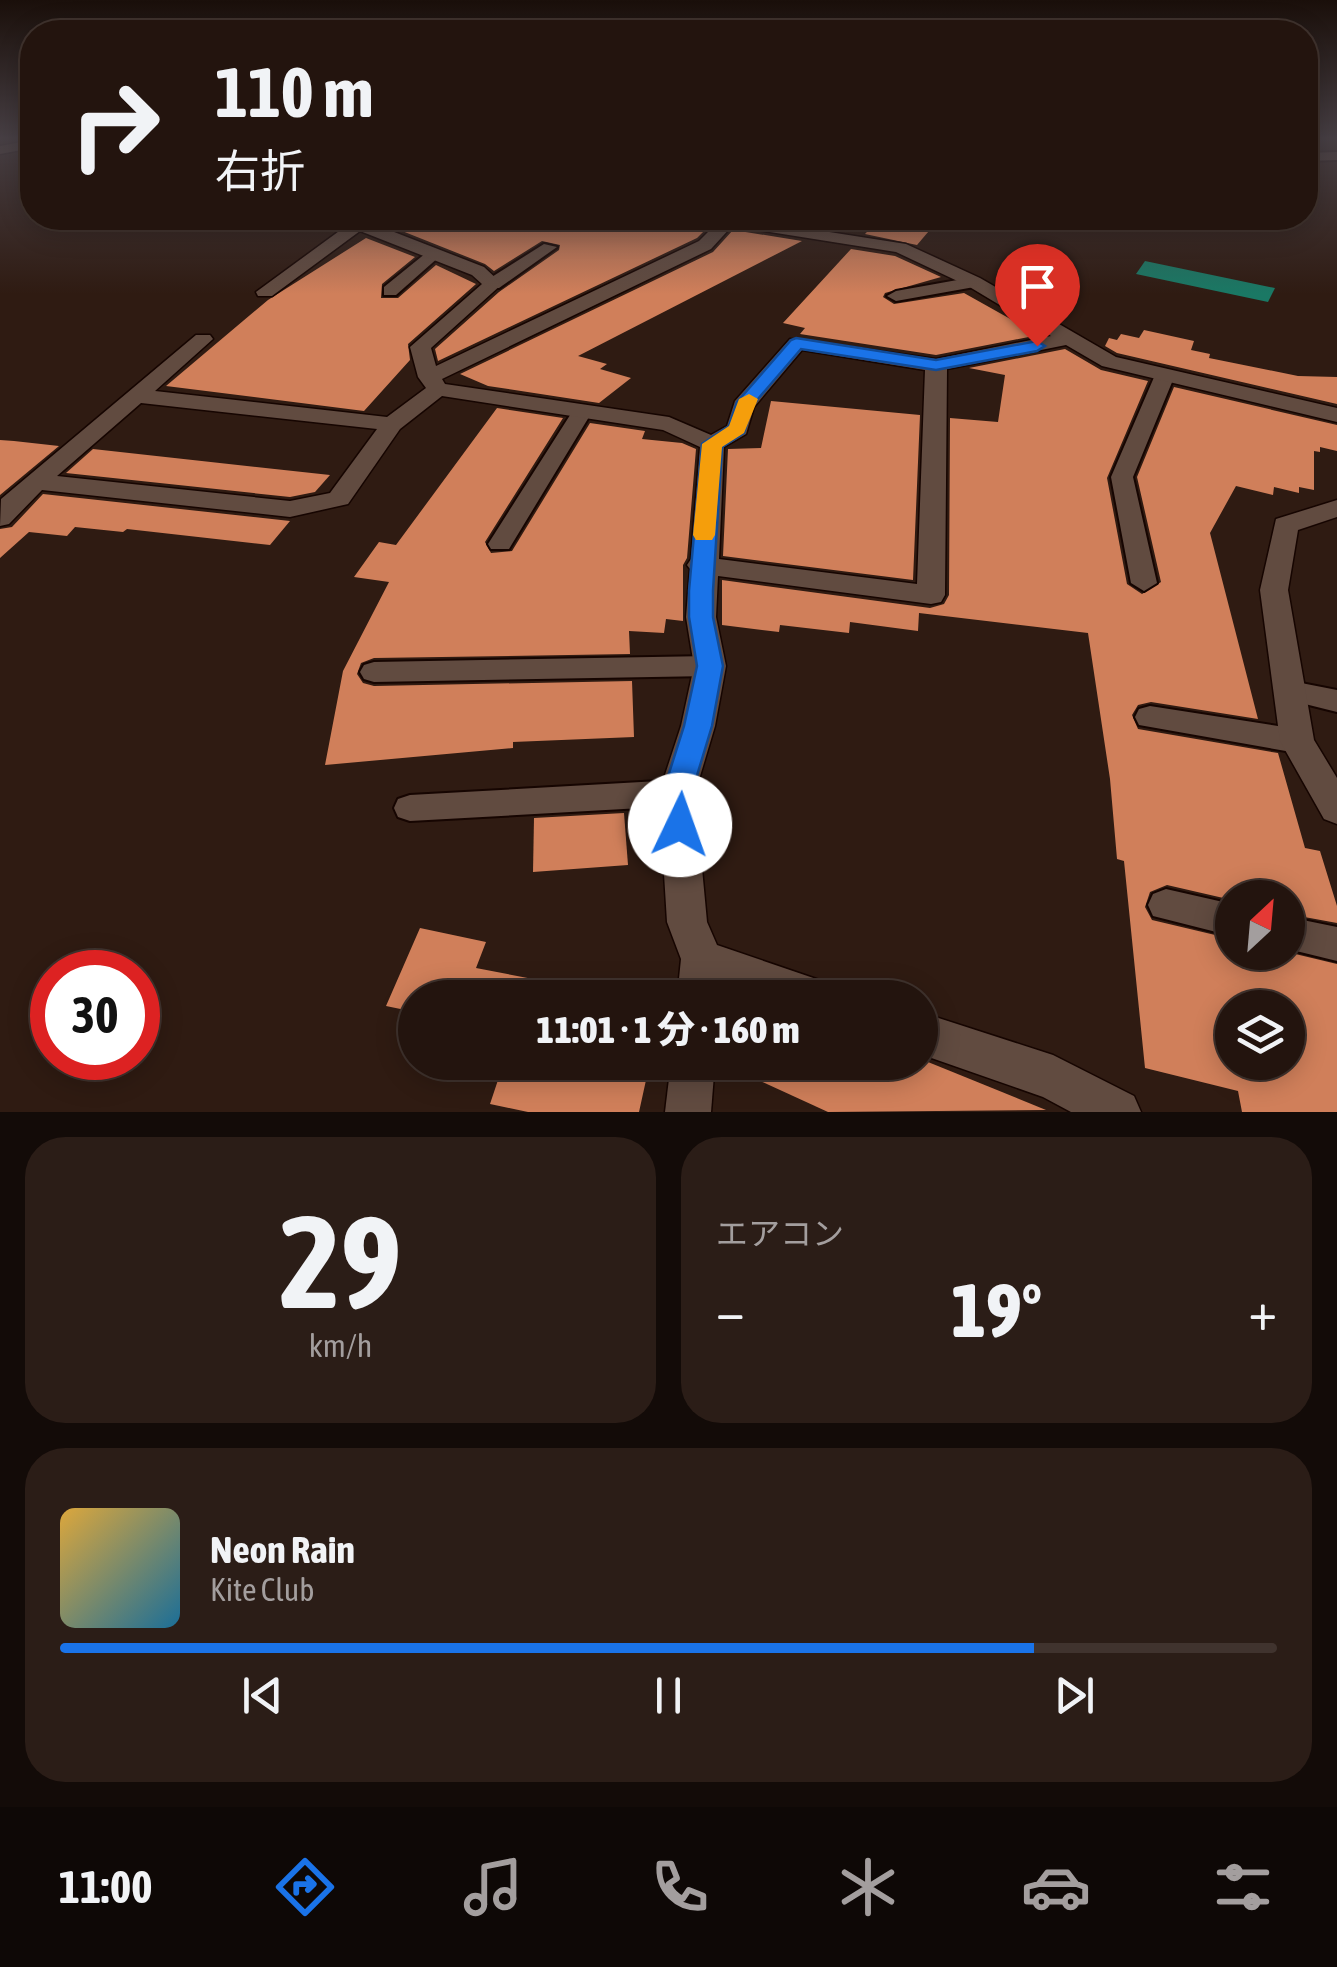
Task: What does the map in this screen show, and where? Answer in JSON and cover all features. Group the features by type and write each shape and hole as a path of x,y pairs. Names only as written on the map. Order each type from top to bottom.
{"street":[{"path":"265,292 351,230"},
{"path":"381,230 432,256 478,271 493,284 420,346 433,383"},
{"path":"39,482 290,509 339,499 392,424 433,383 705,246 714,230"},
{"path":"788,230 900,248 974,282 1108,362 1337,415"},
{"path":"3,509 203,339"},
{"path":"712,444 738,429 743,406 796,344 936,365 1067,339"},
{"path":"702,565 931,596 936,365"},
{"path":"433,383 582,412 670,424 712,444"},
{"path":"138,396 392,424"},
{"path":"700,978 687,922 677,792 698,726 710,666 701,617 712,444"},
{"path":"1333,794 1297,741 1274,590 1284,525 1337,508"},
{"path":"938,1039 1053,1078 1118,1112"},
{"path":"688,1112 691,1080"}],"lane":[{"path":"493,284 549,247"},
{"path":"390,291 432,256"},
{"path":"896,296 974,282"},
{"path":"1144,583 1122,477 1165,375"},
{"path":"500,544 582,412"},
{"path":"374,672 710,666"},
{"path":"1290,691 1337,701"},
{"path":"1150,717 1297,741"},
{"path":"410,808 677,792"},
{"path":"1166,905 1215,916"},
{"path":"1305,937 1337,944"}],"water":[{"path":"1145,261 1275,288 1268,302 1136,274"}],"building":[{"path":"400,230 705,230 697,238 438,361 435,349 499,292 559,250 560,245 542,241 494,271"},
{"path":"733,230 802,241 578,356 607,364 600,369 631,378 599,403 488,386 460,374 713,252"},
{"path":"869,230 930,230 917,245 865,234"},
{"path":"366,238 415,257 382,284 381,298 398,298 436,265 476,284 408,344 410,360 364,411 166,386 268,300"},
{"path":"851,249 895,256 941,277 885,293 883,297 894,304 964,293 1039,335 936,355 800,334 805,328 783,323"},
{"path":"1144,330 1194,341 1191,350 1210,354 1209,358 1298,376 1337,377 1337,404 1117,353 1105,346 1109,338 1117,340 1121,334 1139,338"},
{"path":"1065,349 1101,370 1148,381 1107,478 1127,584 1142,594 1161,582 1137,477 1174,387 1337,425 1337,451 1320,447 1320,452 1314,451 1314,490 1299,487 1299,493 1274,487 1273,495 1236,486 1210,533 1258,719 1151,702 1138,705 1132,715 1138,729 1278,753 1305,848 1320,851 1337,906 1337,923 1305,917 1305,880 1215,880 1215,896 1167,885 1150,892 1145,907 1152,920 1215,935 1215,970 1305,970 1305,956 1337,964 1337,1112 1242,1112 1238,1091 1145,1068 1124,861 1117,859 1110,779 1088,633 919,613 918,631 850,622 849,633 780,625 779,632 722,625 722,580 930,608 944,604 949,595 950,418 998,422 1005,375 969,368"},
{"path":"771,401 920,415 913,580 723,556 728,449 761,448"},
{"path":"497,408 563,418 485,542 491,553 512,551 590,423 645,431 642,439 682,443 696,449 687,558 683,565 683,621 666,619 664,633 629,631 630,654 374,658 361,663 357,674 363,683 374,686 632,681 634,737 513,742 513,748 325,765 343,671 389,582 354,577 379,542 396,545"},
{"path":"0,440 14,441 59,446 0,495"},
{"path":"93,449 330,475 315,492 290,497 66,473"},
{"path":"43,494 290,521 270,545 127,529 123,532 75,527 67,536 29,532 0,558 0,529 12,527"},
{"path":"624,813 628,865 533,872 534,818"},
{"path":"420,928 486,942 476,968 538,980 398,980 398,1008 386,1006"},
{"path":"938,1066 1046,1110 828,1112 758,1080 938,1080"},
{"path":"498,1080 646,1080 639,1112 528,1112 490,1104"}],"slow traffic":[{"path":"704,535 712,444 738,429 743,406 749,399"}],"route":[{"path":"680,825 677,792 698,726 710,666 701,617 701,591 712,444 738,429 743,406 796,344 936,365 1037,346"}]}
